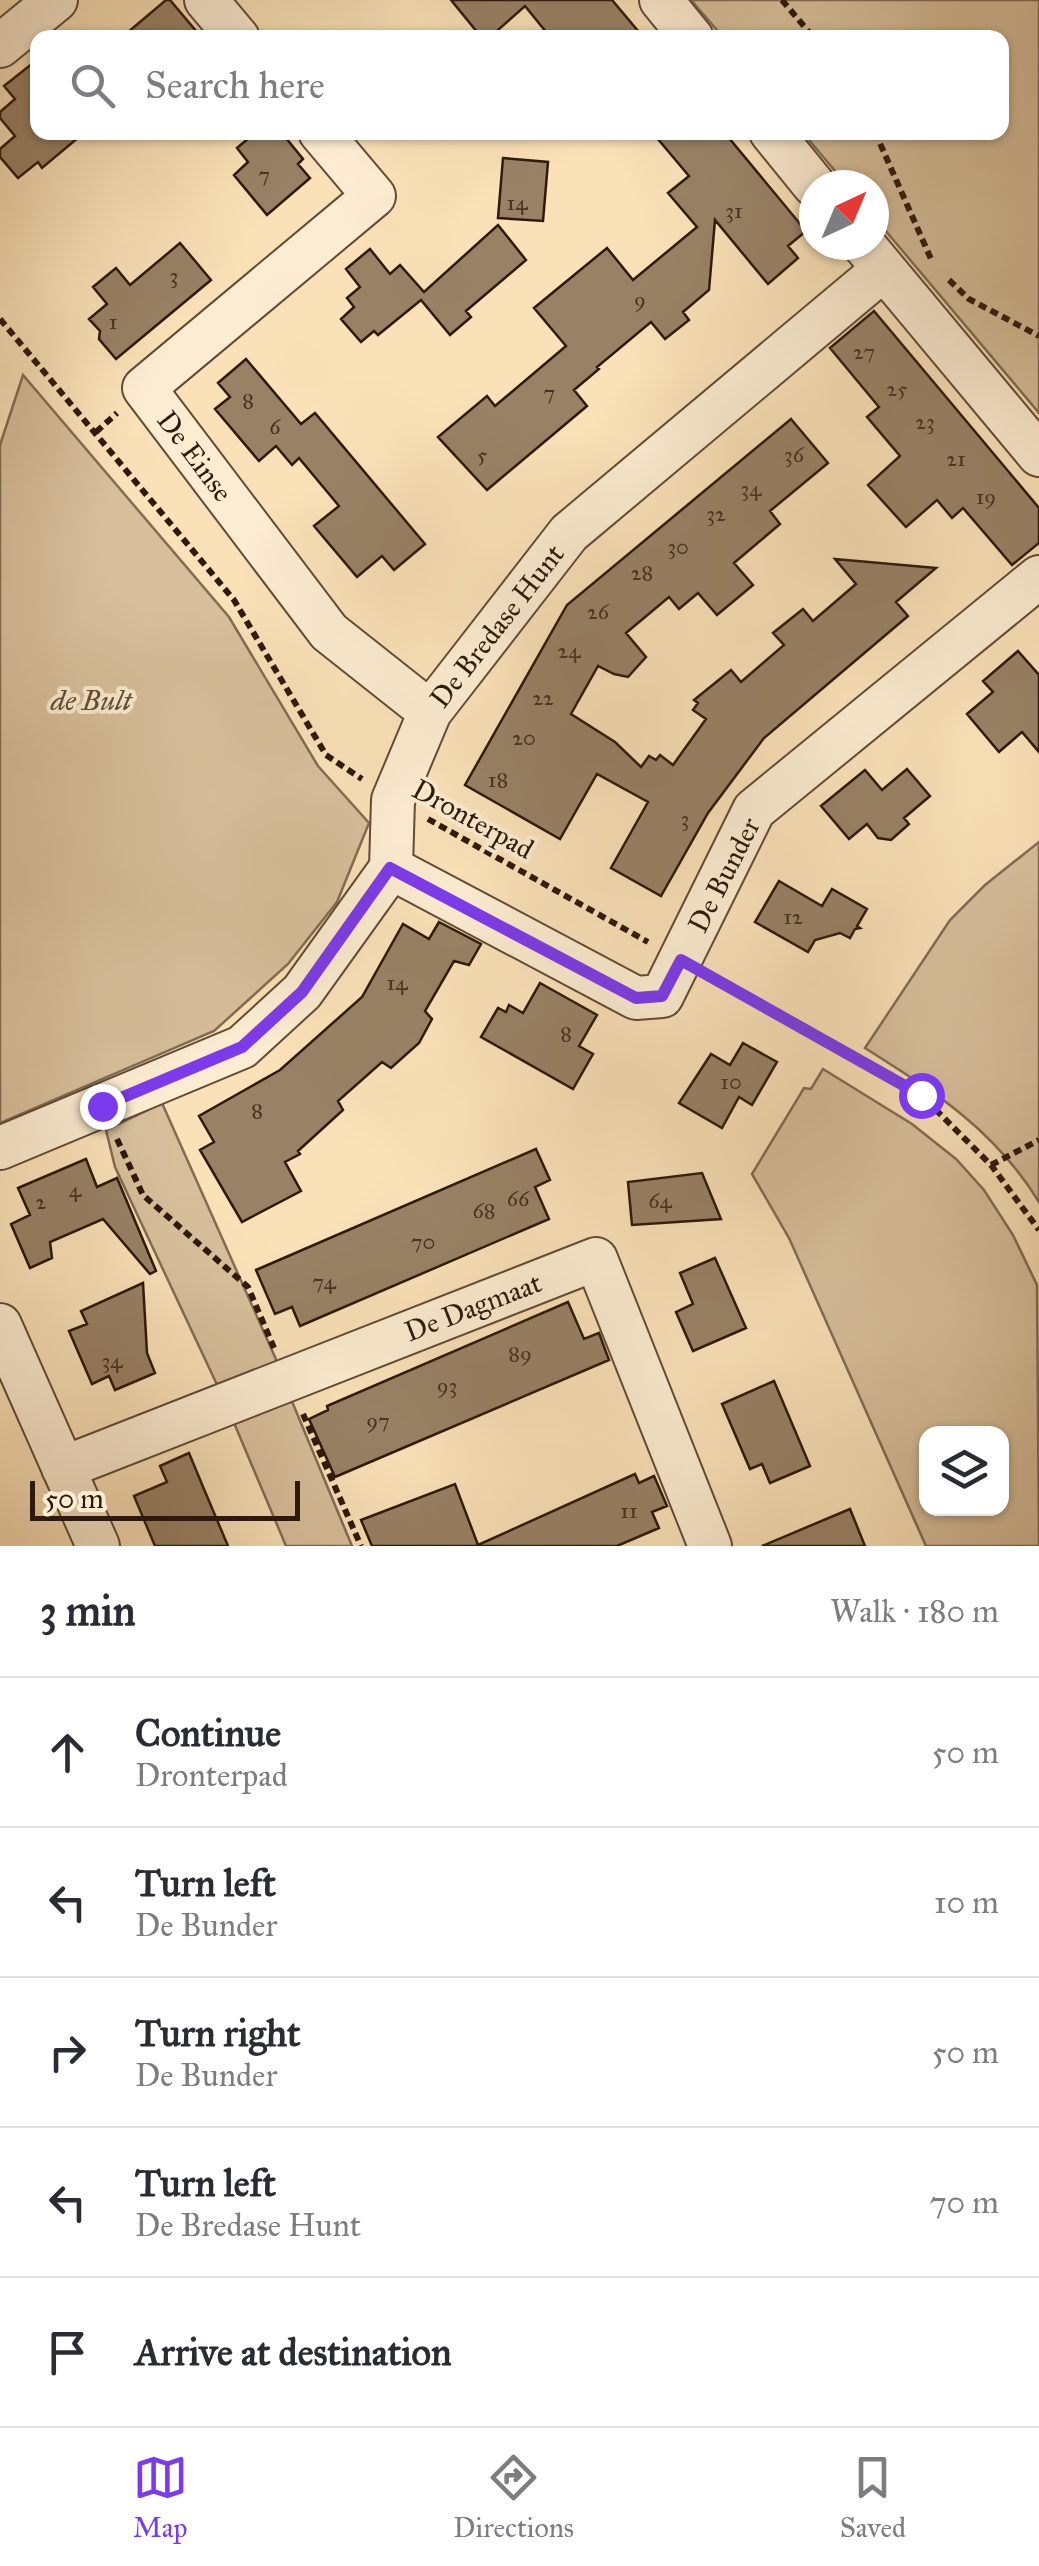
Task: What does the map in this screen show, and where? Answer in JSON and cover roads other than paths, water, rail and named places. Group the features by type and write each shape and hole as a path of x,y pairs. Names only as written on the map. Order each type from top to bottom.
{"street":[{"path":"2,39 56,0"},
{"path":"206,0 231,30"},
{"path":"661,0 685,30"},
{"name":"De Einse","path":"327,140 374,196 144,388 330,632 430,712"},
{"path":"777,140 802,170"},
{"name":"De Bredase Hunt","path":"390,868 393,800 430,712 569,534 871,260"},
{"path":"876,260 1039,455"},
{"name":"De Bunder","path":"390,868 636,998 662,996 754,810 1039,578"},
{"path":"0,1148 242,1047 302,992 390,868"},
{"name":"De Dagmaat","path":"64,1468 596,1259 709,1546"},
{"path":"0,1325 10,1377 64,1468 98,1546"}],"park label":[{"name":"de Bult","path":"91,700"}]}
